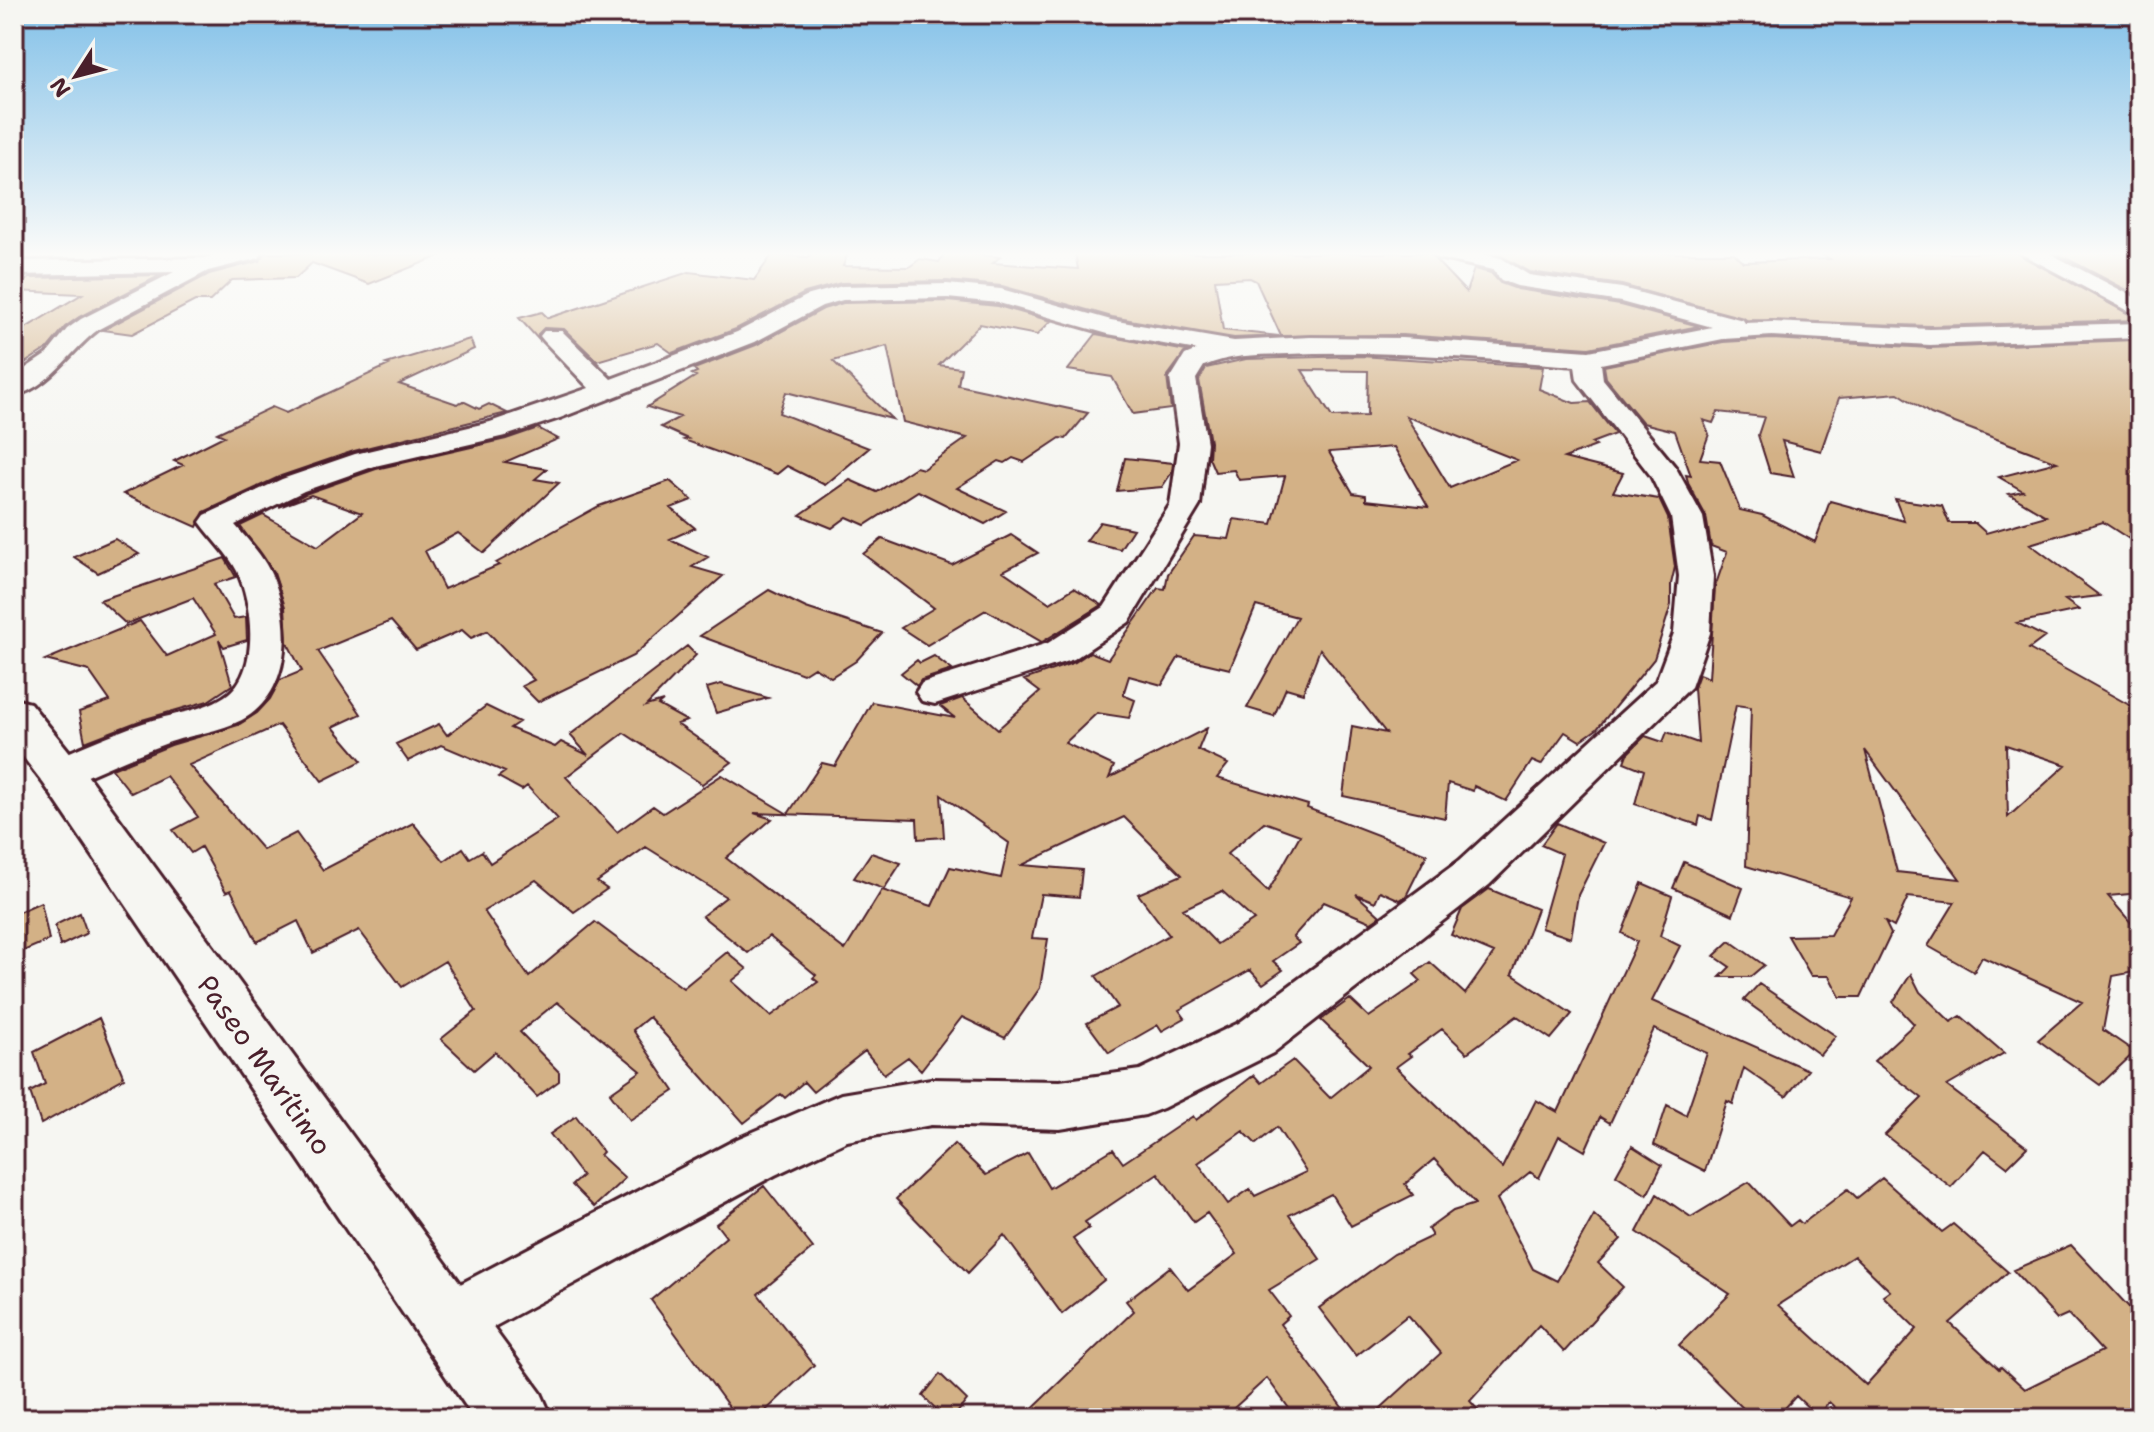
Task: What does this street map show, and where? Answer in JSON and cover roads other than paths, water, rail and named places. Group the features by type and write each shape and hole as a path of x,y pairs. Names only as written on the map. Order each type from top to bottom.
{"main road":[{"name":"Paseo Marítimo","path":"14,714 60,772 516,1418"}],"street":[{"path":"14,388 56,359 76,334 98,320"},
{"path":"60,772 154,733 228,710 256,688 267,654 263,603 254,573 216,522 293,485 365,460 495,430 746,337 778,320"},
{"path":"1083,320 1234,349"},
{"path":"1714,320 1752,330"},
{"path":"935,692 1061,651 1117,614 1185,505 1193,443 1183,379 1194,361 1210,354 1234,349 1310,345 1402,346 1589,359 1723,332 1752,330 1930,337 2136,328"},
{"path":"553,336 607,390"},
{"path":"447,1323 756,1157 841,1118 931,1102 1060,1105 1145,1092 1256,1038 1474,873 1672,687 1692,633 1696,576 1687,517 1665,474 1590,380 1587,369 1589,359"}]}
